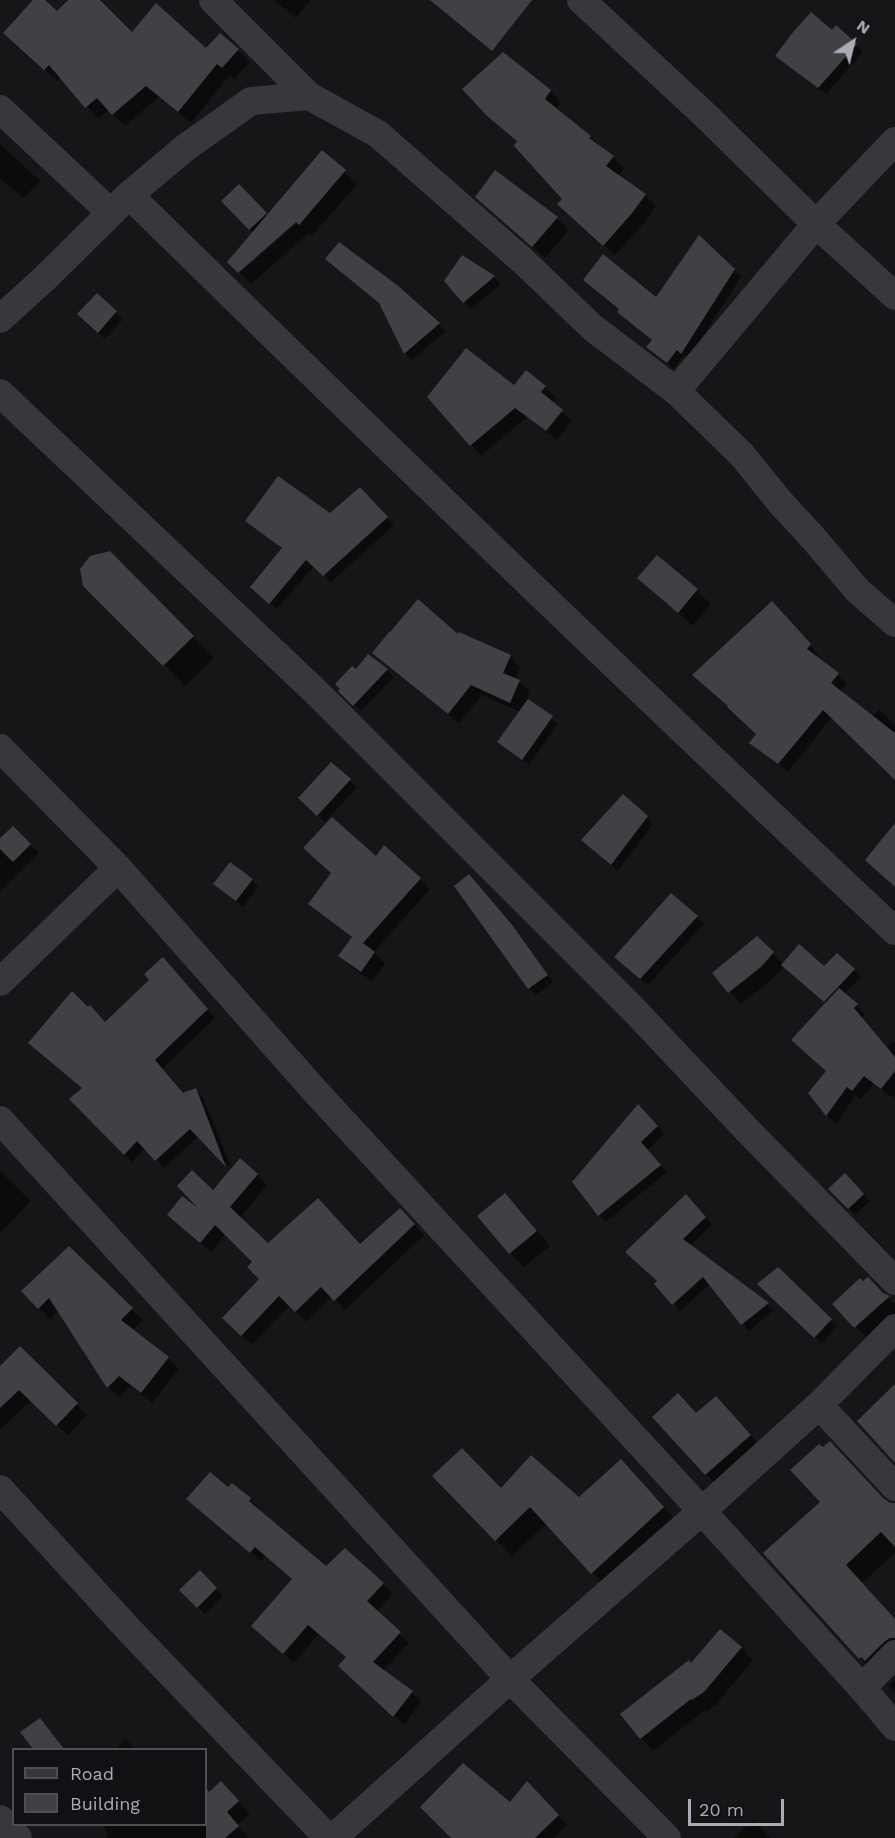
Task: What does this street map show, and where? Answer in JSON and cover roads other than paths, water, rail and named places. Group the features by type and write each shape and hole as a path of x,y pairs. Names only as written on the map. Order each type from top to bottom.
{"street":[{"path":"213,0 309,96 378,134 523,261 593,328 676,391 742,455 858,591 895,623"},
{"path":"581,0 895,296"},
{"path":"0,319 120,204 185,148 251,101 309,96"},
{"path":"0,109 120,204 375,437 468,523 697,745 895,932"},
{"path":"676,391 816,224 895,141"},
{"path":"0,393 325,701 634,1010 895,1281"},
{"path":"0,748 118,868 315,1090 702,1511 895,1727"},
{"path":"0,982 118,868"},
{"path":"0,1120 510,1679 667,1838"},
{"path":"333,1838 819,1405 895,1328"},
{"path":"819,1405 895,1487"},
{"path":"0,1489 130,1631 328,1838"},
{"path":"862,1688 895,1654"},
{"path":"0,1819 18,1838"}]}
